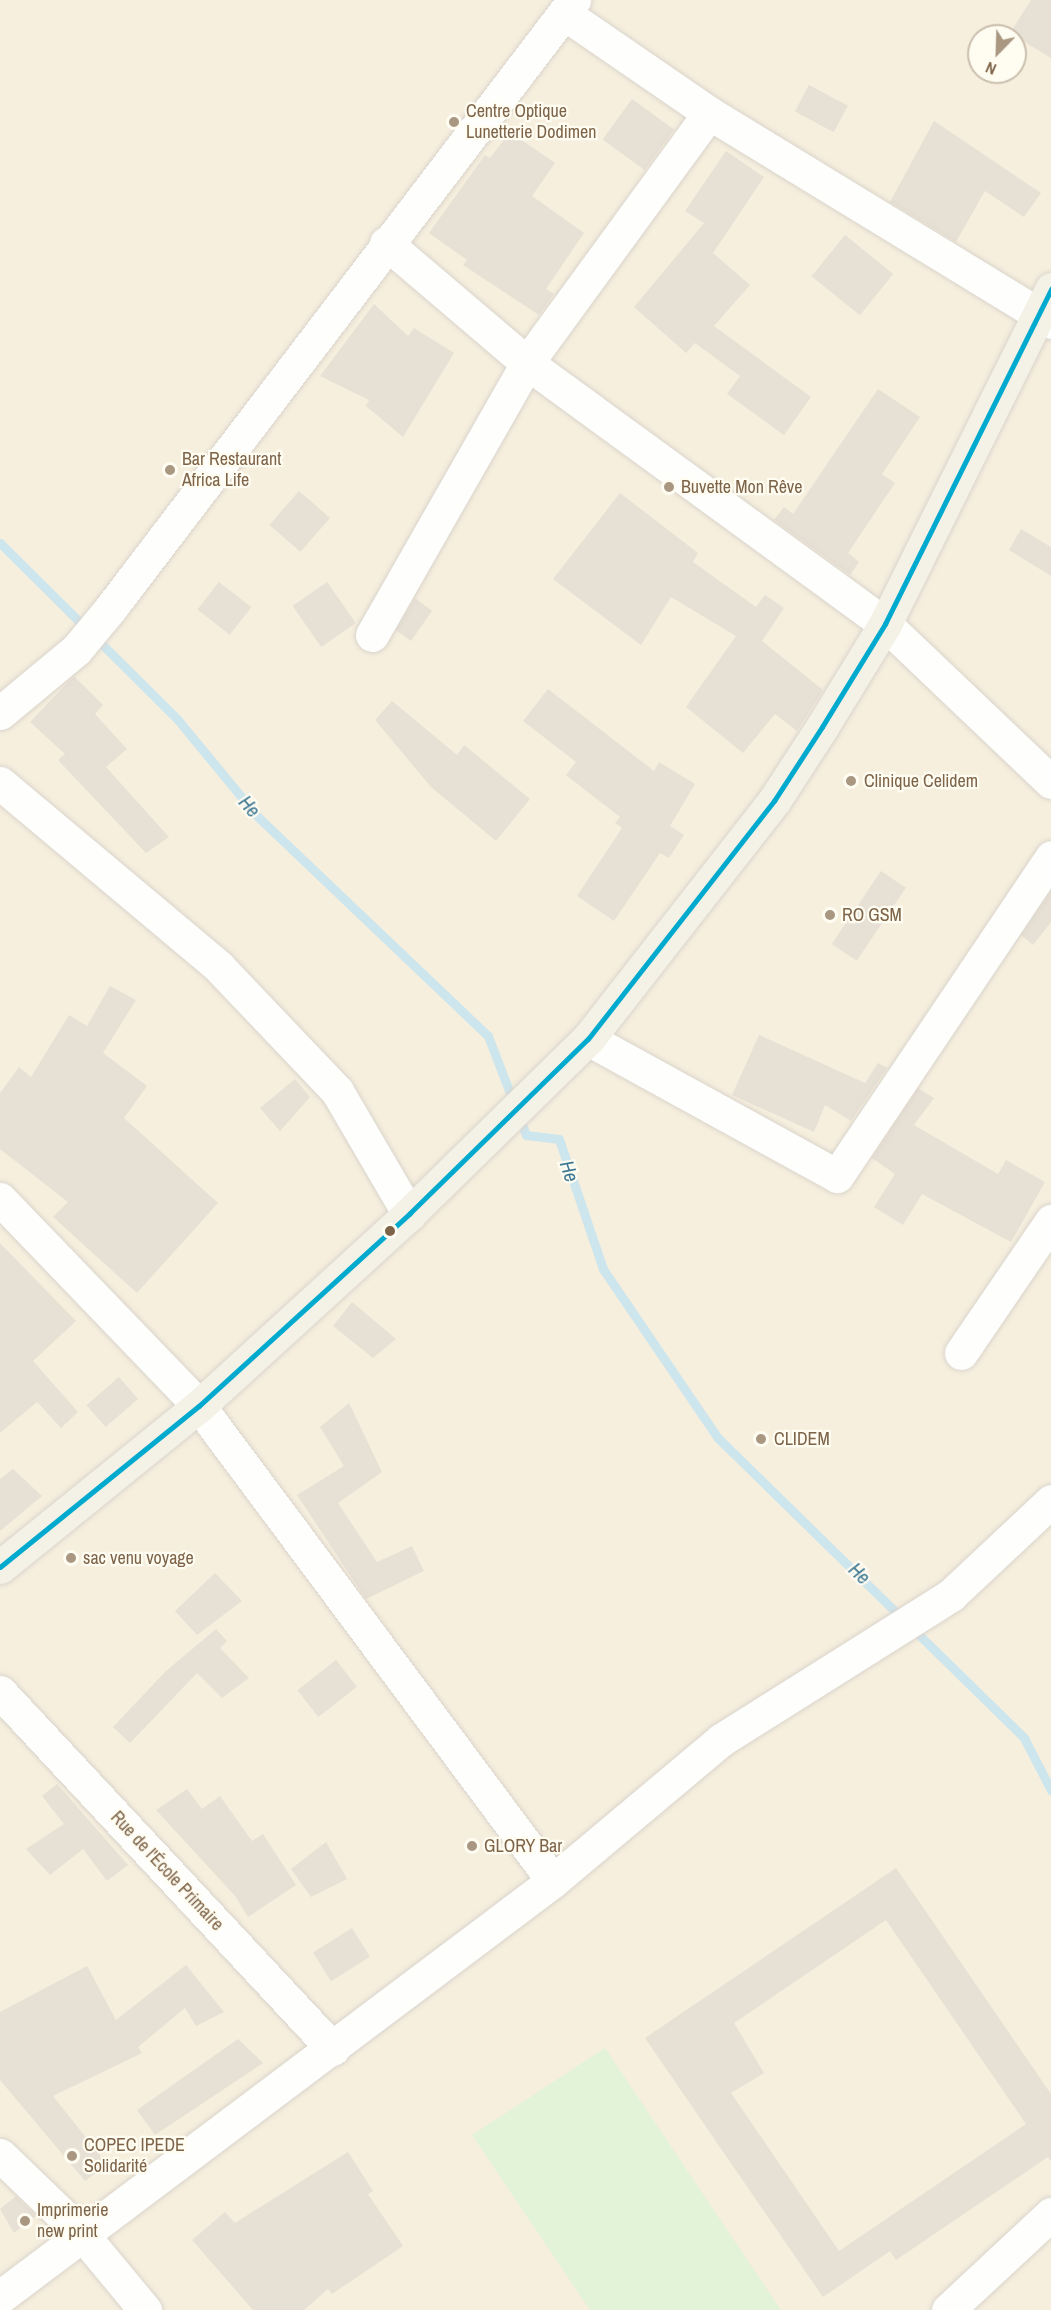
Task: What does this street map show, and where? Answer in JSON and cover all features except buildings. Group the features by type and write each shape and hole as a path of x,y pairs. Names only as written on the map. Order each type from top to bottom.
{"main road":[{"path":"0,1567 199,1406 410,1214 468,1154 588,1039 774,801 885,624 1047,309"}],"street":[{"path":"0,713 76,650 110,609 386,243 570,7 709,113 1047,309"},
{"path":"372,635 527,363 709,113"},
{"path":"386,243 527,363 885,624 1051,782"},
{"path":"0,783 219,967 330,1083 410,1214"},
{"path":"588,1039 837,1176 1051,856"},
{"path":"0,1199 199,1406 553,1881"},
{"path":"961,1353 1051,1221"},
{"path":"0,2297 333,2049 553,1881 721,1740 951,1595 1051,1501"},
{"name":"Rue de l'École Primaire","path":"0,1692 333,2049"},
{"path":"0,2155 82,2234 145,2310"},
{"path":"948,2310 1051,2214"}],"shaded area":[{"path":"0,0 1051,0 1051,2310 0,2310"}],"green space":[{"path":"605,2048 781,2310 590,2310 472,2135"}],"waterway":[{"name":"He","path":"0,543 178,720 257,816 488,1036 526,1135 559,1139 603,1269 718,1438 1024,1738 1051,1790"}],"transit line":[{"path":"0,1567 199,1406 409,1214 588,1039 774,801 822,727 885,624 1051,289"}],"place":[{"name":"Centre Optique Lunetterie Dodimen","path":"454,122"},
{"name":"Bar Restaurant Africa Life","path":"170,470"},
{"name":"Buvette Mon Rêve","path":"669,487"},
{"name":"Clinique Celidem","path":"851,781"},
{"name":"RO GSM","path":"830,915"},
{"name":"CLIDEM","path":"761,1439"},
{"name":"sac venu voyage","path":"71,1558"},
{"name":"GLORY Bar","path":"472,1846"},
{"name":"COPEC IPEDE Solidarité","path":"72,2156"},
{"name":"Imprimerie new print","path":"25,2221"}]}
